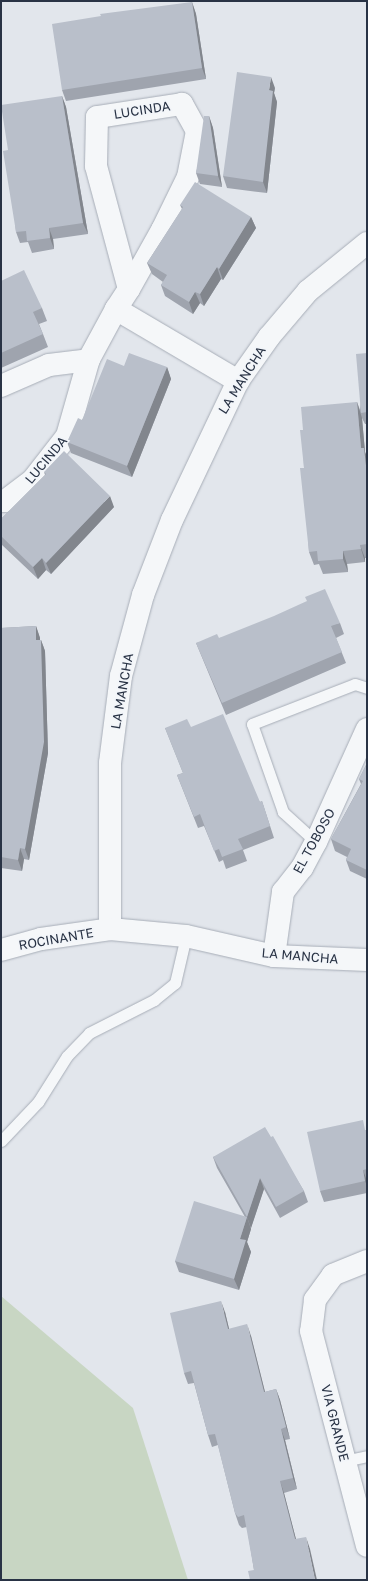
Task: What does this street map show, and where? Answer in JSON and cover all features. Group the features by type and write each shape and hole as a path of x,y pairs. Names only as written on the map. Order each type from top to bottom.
{"street":[{"name":"LUCINDA","path":"1,501 5,501 32,481 68,436 89,360 116,309 129,289 188,177 197,131 182,104 97,117 96,166 129,289"},
{"name":"LA MANCHA","path":"367,243 308,291 269,337 238,381 218,419 169,527 143,595 121,676 110,763 110,929 186,936 274,956 367,960"},
{"path":"116,309 238,381"},
{"path":"1,386 49,365 89,360"},
{"name":"EL TOBOSO","path":"274,956 283,892 302,868 316,842 367,729"},
{"name":"ROCINANTE","path":"1,950 41,940 110,929"},
{"name":"VIA GRANDE","path":"367,1261 333,1275 315,1300 311,1332 367,1546"}],"lane":[{"path":"316,842 283,812 252,724 356,684 367,688"},
{"path":"1,1141 38,1102 67,1056 89,1033 154,1000 174,983 186,936"},
{"path":"344,1462 367,1456"}],"green space":[{"path":"1,1296 133,1408 188,1580 1,1580"}],"building":[{"path":"192,2 202,68 62,90 52,24 101,16 100,14"},
{"path":"237,72 271,77 269,90 273,91 263,182 223,176"},
{"path":"62,96 83,223 49,228 50,238 27,241 26,231 16,232 3,151 8,150 1,105"},
{"path":"204,116 209,116 218,176 196,173"},
{"path":"195,182 251,217 219,269 217,267 200,294 195,292 189,302 161,285 167,275 147,263 183,207 180,205"},
{"path":"24,270 42,308 33,312 43,334 1,353 1,281"},
{"path":"129,353 167,367 127,466 67,442 78,418 82,420 107,359 124,366"},
{"path":"367,353 367,412 361,413 356,354"},
{"path":"357,402 361,448 364,448 367,474 367,544 360,545 361,549 343,551 343,559 318,561 317,551 309,552 300,468 304,468 300,430 303,430 301,407"},
{"path":"64,451 110,496 46,563 42,558 33,567 1,536 1,519 46,474 44,472"},
{"path":"325,589 340,623 331,626 342,652 222,703 196,643 217,634 219,638 274,616 307,601 305,597"},
{"path":"36,626 36,640 41,640 44,742 25,849 20,848 18,860 1,857 1,628"},
{"path":"223,714 260,802 262,801 270,826 238,839 243,849 222,857 219,849 214,851 200,814 194,817 177,775 183,773 165,728 187,719 191,727"},
{"path":"367,763 367,870 346,860 351,849 331,839 363,781 359,779"},
{"path":"363,1120 365,1130 367,1130 367,1169 363,1170 365,1181 320,1191 307,1132"},
{"path":"265,1127 271,1137 273,1136 304,1191 276,1207 260,1178 247,1217 213,1157"},
{"path":"194,1201 247,1217 240,1239 246,1240 234,1279 175,1261"},
{"path":"221,1301 228,1329 247,1324 264,1392 276,1389 286,1427 281,1429 293,1478 280,1481 295,1539 306,1537 315,1580 250,1580 248,1571 254,1570 244,1515 238,1517 235,1513 215,1434 208,1435 191,1371 184,1373 170,1313"}]}
